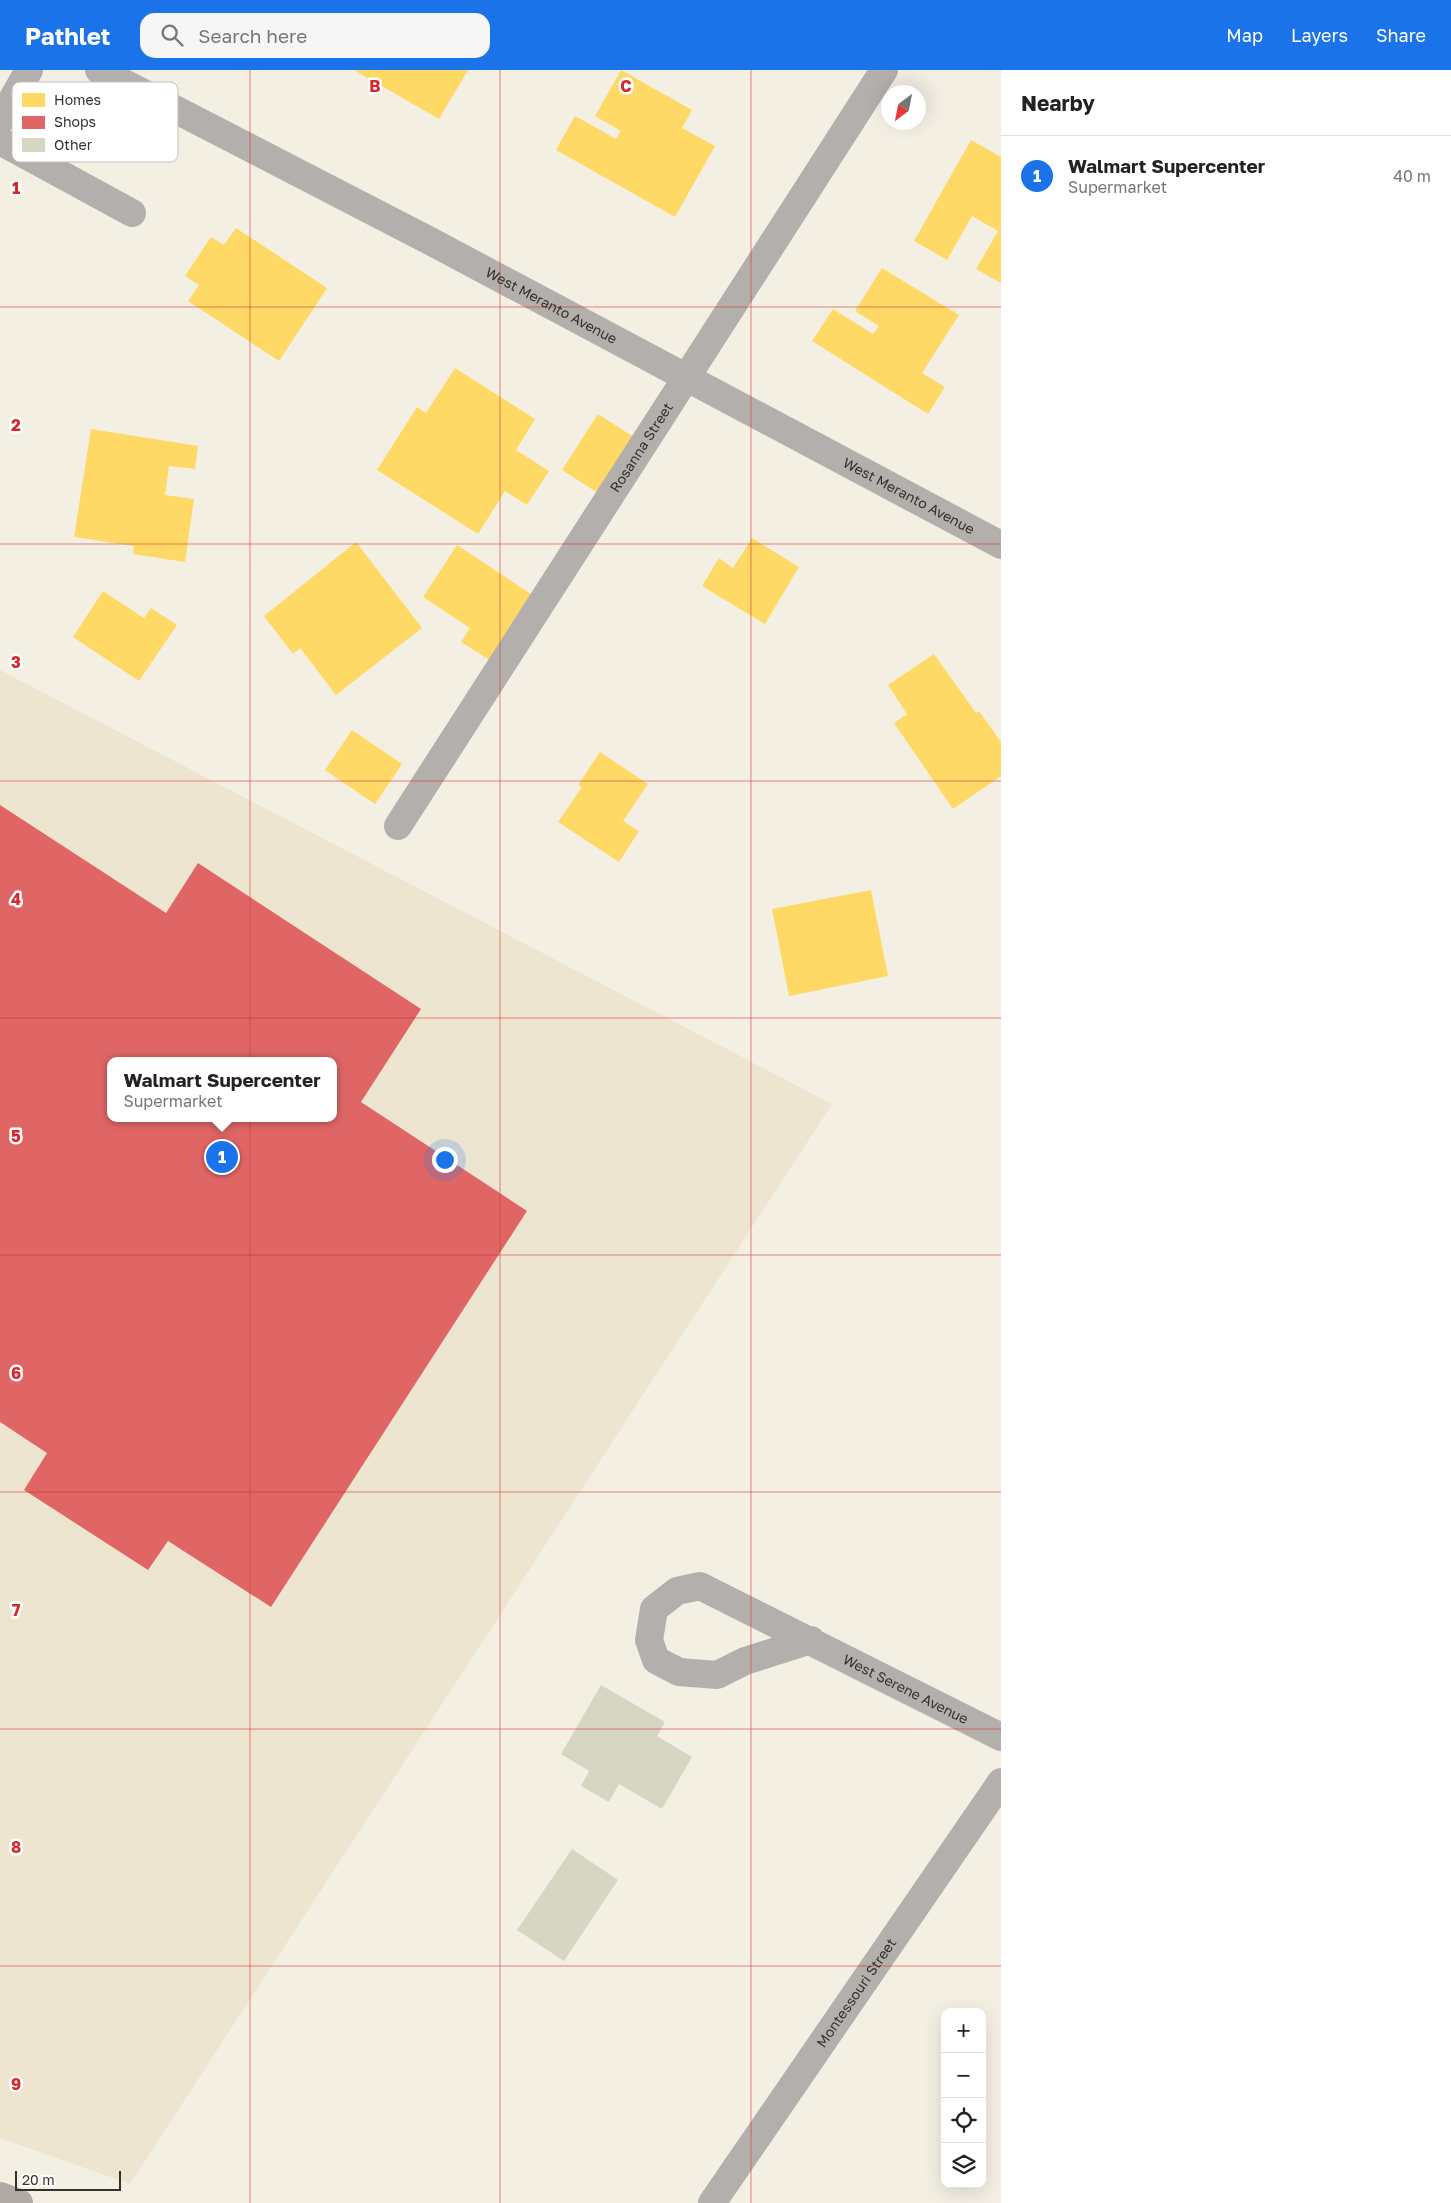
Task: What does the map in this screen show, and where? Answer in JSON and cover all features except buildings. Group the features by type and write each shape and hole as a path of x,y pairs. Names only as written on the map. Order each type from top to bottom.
{"highway":[{"path":"0,2196 19,2203"}],"street":[{"path":"22,82 29,70"},
{"name":"West Meranto Avenue","path":"99,70 122,82"},
{"name":"Rosanna Street","path":"398,826 884,70"},
{"path":"0,121 12,100"},
{"name":"West Meranto Avenue","path":"178,111 432,242 1001,545"},
{"path":"0,141 12,148"},
{"path":"38,162 132,213"},
{"name":"West Serene Avenue","path":"811,1640 745,1661 717,1674 679,1672 656,1660 649,1640 654,1609 677,1591 700,1586 811,1640 1001,1737"},
{"name":"Montessouri Street","path":"712,2203 1001,1782"}],"shaded area":[{"path":"0,670 832,1104 130,2184 0,2138"}],"place":[{"name":"Walmart Supercenter","path":"222,1157"}]}
